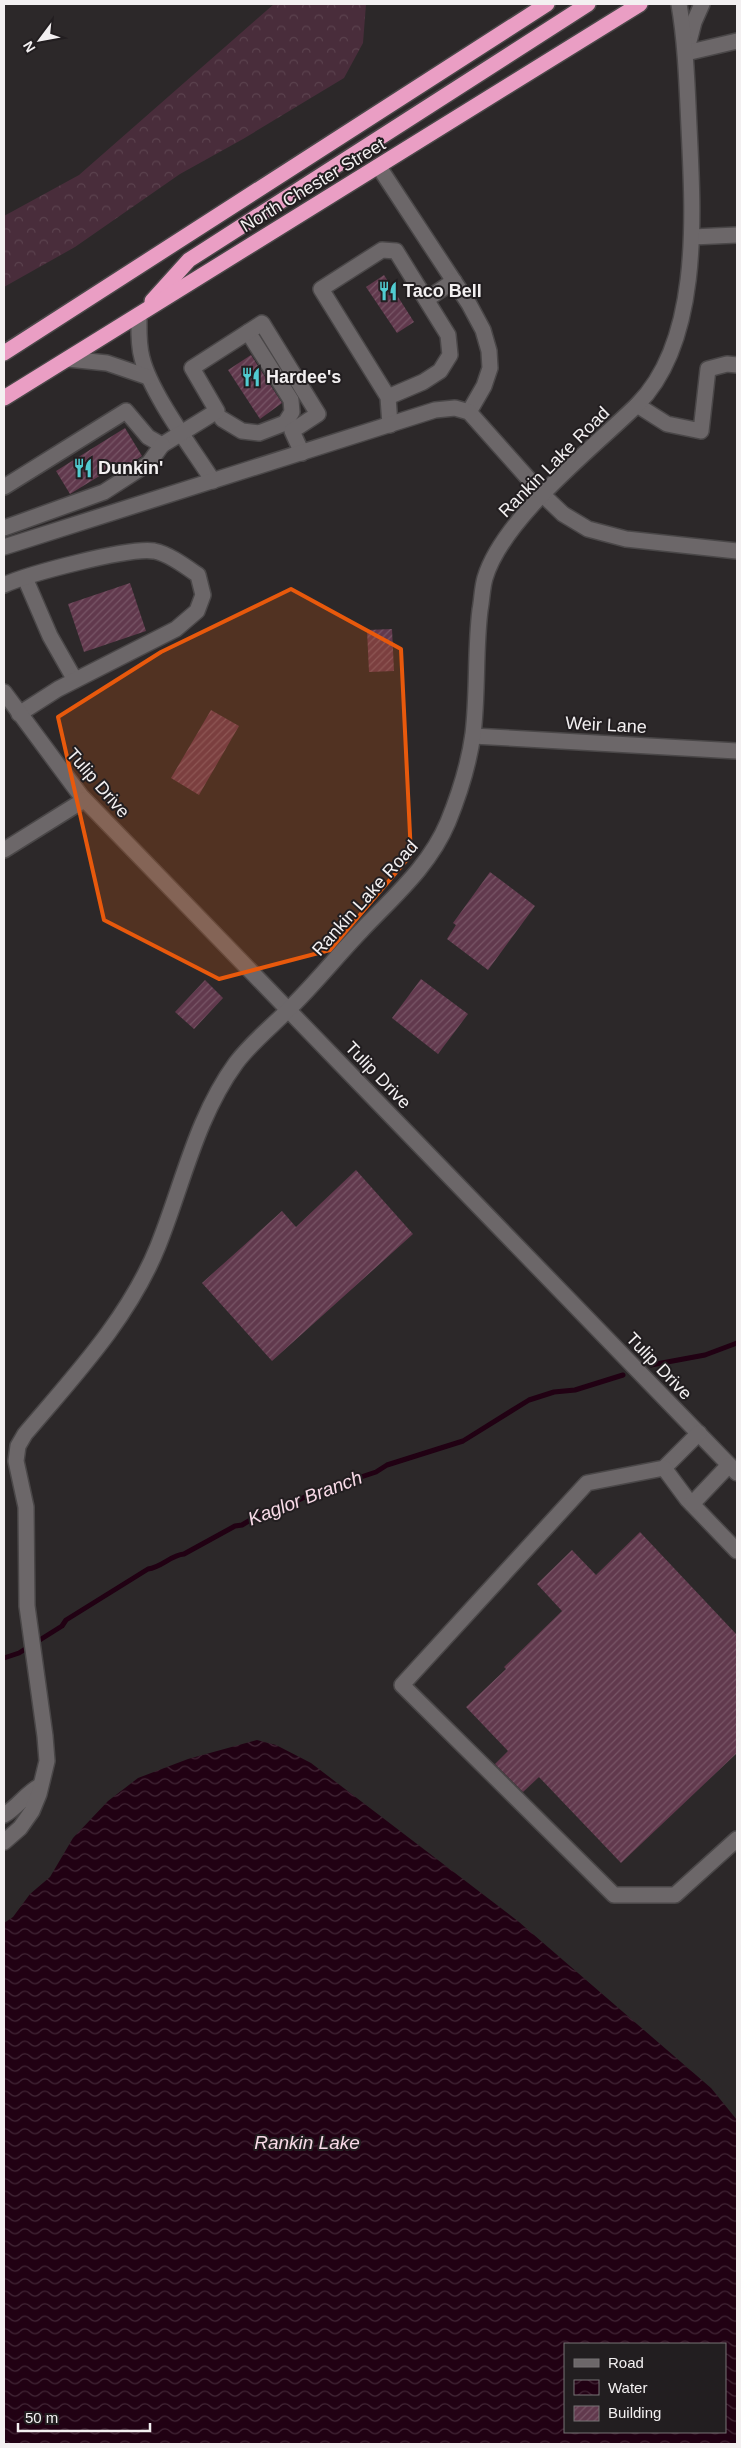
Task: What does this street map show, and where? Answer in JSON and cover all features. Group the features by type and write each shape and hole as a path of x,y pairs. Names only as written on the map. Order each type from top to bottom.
{"highway":[{"name":"North Chester Street","path":"4,352 547,4"},
{"path":"140,315 189,260 588,4"},
{"name":"North Chester Street","path":"4,398 280,226 379,168 640,4"}],"street":[{"name":"Rankin Lake Road","path":"11,1443 25,1434 76,1374 131,1302 158,1246 180,1180 211,1104 236,1064 258,1037 288,1010 414,878 435,848 450,818 473,736 478,631 484,578 502,542 542,495 637,404 665,364 674,340 687,286 692,237 686,53 679,4"},
{"name":"Rankin Lake Road","path":"686,53 694,22 702,4"},
{"path":"686,53 737,41"},
{"path":"379,168 454,281 483,330 490,368 484,386 468,412"},
{"path":"692,237 737,235"},
{"path":"388,397 423,382 440,371 450,355 448,335 396,251 382,250 321,289 388,397 390,424"},
{"path":"427,299 454,281"},
{"path":"140,315 139,340 148,378 213,481"},
{"path":"262,323 318,414 292,431 262,443 245,442 228,430 219,415 192,368 262,323"},
{"path":"219,415 242,431 258,433 285,423 292,412 291,400 248,332"},
{"path":"68,359 107,364 148,378"},
{"path":"637,404 667,424 701,431 708,369 728,364 737,365"},
{"path":"4,547 390,424 436,410 455,408 468,412 542,495 562,514 588,529 626,539 737,551"},
{"path":"4,487 126,411 148,437 162,445"},
{"path":"4,528 104,492 149,463 162,445 181,432 219,415"},
{"path":"292,431 302,452"},
{"path":"4,586 72,564 130,552 154,551 183,564 198,575 203,595 197,611 176,629 75,680 20,714"},
{"path":"25,578 50,636 75,680"},
{"name":"Tulip Drive","path":"4,692 84,800 733,1469"},
{"name":"Weir Lane","path":"473,736 737,752"},
{"path":"6,844 84,800"},
{"path":"699,1434 664,1468 587,1483 402,1685 614,1895 674,1895 737,1838"},
{"path":"4,1455 11,1443"},
{"path":"4,1842 20,1828 29,1816 40,1794 47,1751 27,1606 26,1507 11,1443"},
{"path":"664,1468 692,1504 737,1552"},
{"path":"692,1504 733,1469"},
{"path":"4,1815 16,1808 31,1791 40,1786"}],"highlighted area":[{"path":"291,589 401,649 411,855 330,950 219,979 104,920 58,717 161,652"}],"green space":[{"path":"274,4 366,4 363,43 344,78 243,139 180,174 75,247 4,287 4,216 79,175"}],"water":[{"name":"Rankin Lake","path":"257,1740 276,1745 311,1763 519,1922 711,2088 737,2120 737,2444 4,2444 4,1923 13,1917 30,1894 50,1877 73,1838 108,1801 138,1778 188,1759"}],"building":[{"path":"384,275 414,322 397,333 366,287"},
{"path":"251,355 282,403 260,419 228,370"},
{"path":"125,428 142,456 122,469 119,464 70,494 56,471"},
{"path":"130,583 146,631 84,652 68,604"},
{"path":"392,629 394,671 369,672 367,630"},
{"path":"211,710 239,726 199,795 171,778"},
{"path":"490,872 535,906 488,970 447,939 456,925 453,923"},
{"path":"421,979 468,1014 438,1054 392,1018"},
{"path":"205,980 223,998 194,1029 175,1012"},
{"path":"356,1170 413,1234 272,1361 202,1283 282,1211 296,1227"},
{"path":"640,1532 737,1635 737,1753 621,1863 539,1777 523,1792 495,1764 508,1751 466,1707 562,1611 537,1584 572,1550 596,1575"}],"waterway":[{"name":"Kaglor Branch","path":"651,1365 705,1355 737,1343"},
{"name":"Kaglor Branch","path":"4,1658 19,1653 62,1626 66,1620 148,1569 158,1566 175,1556 184,1554 259,1515 284,1507 313,1493 376,1472 387,1465 463,1441 529,1400 554,1392 575,1390 623,1375"}],"place":[{"name":"Taco Bell","path":"388,291"},
{"name":"Hardee's","path":"251,377"},
{"name":"Dunkin'","path":"83,468"}]}
